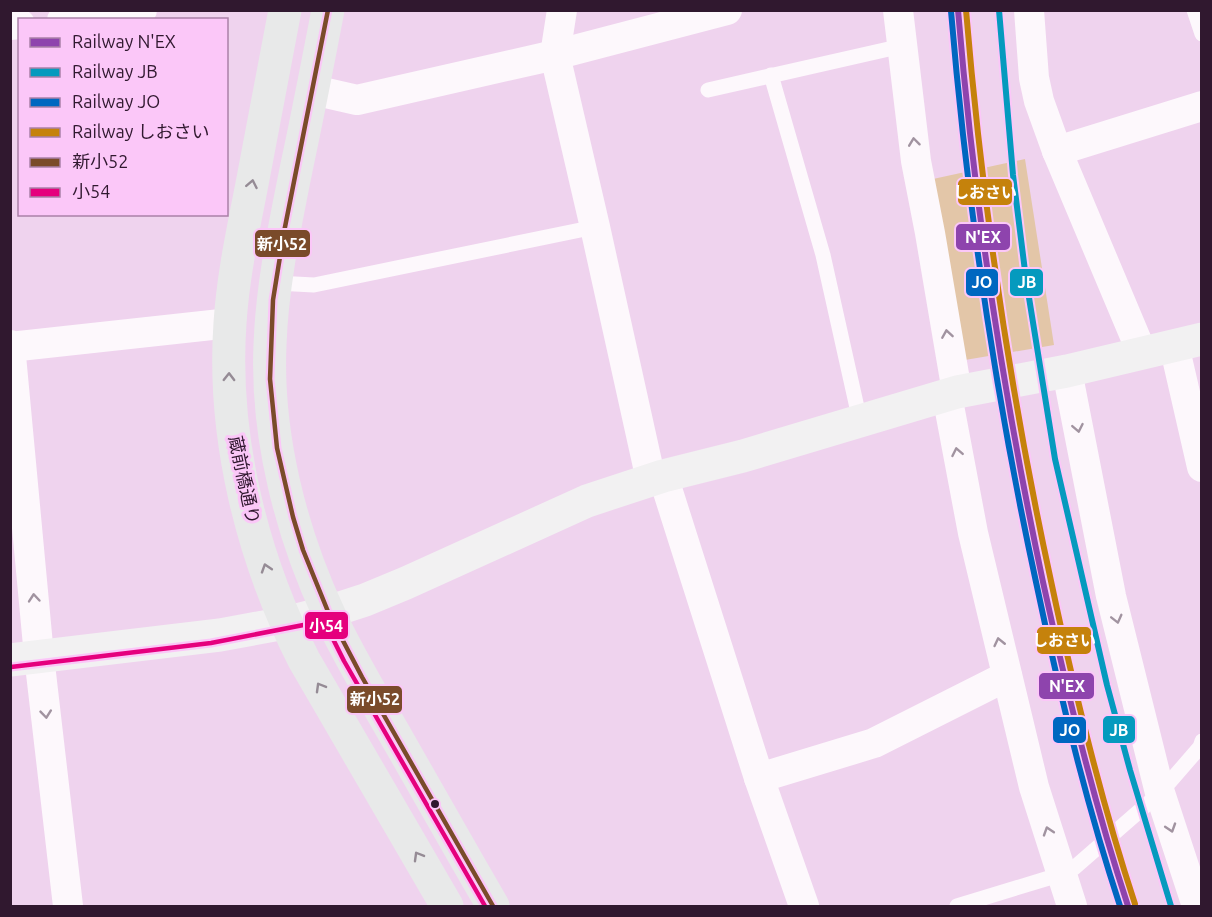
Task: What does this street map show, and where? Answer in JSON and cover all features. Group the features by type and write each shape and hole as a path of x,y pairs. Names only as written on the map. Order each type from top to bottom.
{"main road":[{"name":"蔵前橋通り","path":"285,10 238,252 230,323 229,396 237,454 247,508 285,623 445,906"},
{"path":"328,10 283,230 270,344 270,388 274,429 284,487 297,532 328,612 351,657 493,906"}],"street":[{"path":"78,18 142,10"},
{"path":"562,10 555,55 657,478 804,906"},
{"path":"313,90 357,100 555,55 727,10"},
{"path":"898,10 916,161 973,533 1034,787 1072,906"},
{"path":"1029,10 1034,78 1039,101 1142,353"},
{"path":"1058,150 1202,106"},
{"path":"68,906 25,658 11,346 230,323"},
{"path":"25,658 220,635 285,623 328,612 406,583 587,501 657,478 743,456 952,393 1067,371 1188,342 1202,467"},
{"path":"1067,371 1111,596 1160,793 1197,906"},
{"path":"759,778 874,743 1007,676"}],"lane":[{"path":"1194,10 1202,34"},
{"path":"708,90 902,46"},
{"path":"771,75 823,255 860,421"},
{"path":"276,283 314,285 596,227"},
{"path":"957,906 1062,874 1074,868 1160,793 1200,747 1202,741"}],"shaded area":[{"path":"1025,159 1054,345 965,360 933,179"}],"rail line":[{"name":"N'EX","path":"958,10 981,226 1015,440 1043,582 1081,745 1128,906"},
{"name":"しおさい","path":"966,10 980,154 999,297 1036,510 1078,703 1110,824 1135,904"},
{"name":"JB","path":"999,10 1013,175 1026,279 1055,459 1107,685 1171,906"},
{"name":"JO","path":"951,11 965,155 984,298 1021,511 1063,705 1095,826 1120,906"}],"transit line":[{"name":"新小52","path":"328,10 284,232 273,300 270,379 277,448 303,550 329,614 362,677 493,906"},
{"name":"小54","path":"11,667 211,643 324,621 344,661 485,906"}]}
